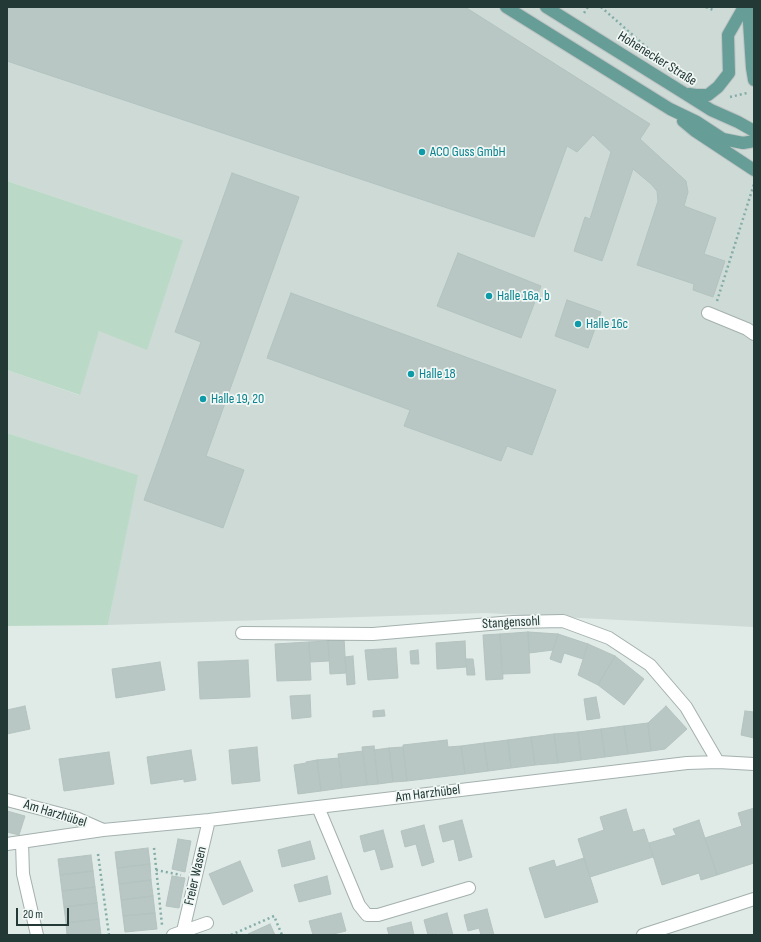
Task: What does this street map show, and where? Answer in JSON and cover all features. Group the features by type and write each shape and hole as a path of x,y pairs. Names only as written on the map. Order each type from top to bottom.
{"main road":[{"path":"506,7 670,109 697,122 723,139 743,143 754,141"},
{"name":"Hohenecker Straße","path":"546,7 711,110 754,131"},
{"path":"684,93 708,95 718,87 729,73 728,35 744,7"},
{"path":"748,7 754,80"},
{"path":"670,109 695,131 754,170"}],"street":[{"path":"710,314 752,330"},
{"name":"Stangensohl","path":"242,633 373,634 512,622 563,621 609,638 650,665 686,707 718,762"},
{"name":"Am Harzhübel","path":"7,844 103,830 209,820 687,763 718,762 754,764"},
{"name":"Am Harzhübel","path":"7,800 76,818 103,830"},
{"path":"318,807 359,905 367,915 378,915 469,888"},
{"name":"Freier Wasen","path":"178,933 196,878 209,820"},
{"path":"22,842 23,874 37,935"},
{"path":"643,935 754,899"},
{"name":"Freier Wasen","path":"178,933 207,923"}],"path":[{"path":"582,11 585,13 588,7"},
{"path":"601,7 667,64"},
{"path":"706,7 713,10"},
{"path":"679,71 696,79"},
{"path":"730,97 748,93"},
{"path":"710,314 753,191"},
{"path":"154,848 162,928"},
{"path":"98,854 109,935"},
{"path":"156,870 196,878"},
{"path":"231,935 274,916 282,935"}],"shaded area":[{"path":"7,7 754,7 754,627 485,613 108,625 137,475 7,433 7,370 79,395 99,330 183,240 7,181"}],"green space":[{"path":"7,181 183,240 147,350 99,331 80,395 7,370"},
{"path":"7,433 138,475 108,625 7,626"}],"building":[{"name":"ACO Guss GmbH","path":"7,7 465,7 650,124 640,139 686,181 688,192 684,206 716,218 704,254 725,261 713,297 693,290 694,284 637,265 658,201 657,191 633,169 602,261 574,251 585,217 590,219 611,152 593,135 577,152 567,146 534,237 7,61"},
{"name":"Halle 19, 20","path":"232,173 299,197 206,456 244,470 223,528 144,500 201,342 175,332"},
{"name":"Halle 16a, b","path":"458,253 541,286 521,338 437,306"},
{"name":"Halle 18","path":"291,293 556,390 532,455 507,446 501,461 404,426 410,410 267,358"},
{"name":"Halle 16c","path":"567,300 601,312 588,348 555,336"},
{"path":"528,632 558,634 553,650 529,653"},
{"path":"528,632 530,673 502,674 500,634"},
{"path":"500,634 503,679 486,680 483,635"},
{"path":"558,634 588,644 583,659 564,653 561,663 550,659"},
{"path":"344,638 346,673 330,674 328,639"},
{"path":"328,641 329,661 310,662 309,642"},
{"path":"465,641 466,667 437,669 436,643"},
{"path":"309,642 311,680 277,681 275,644"},
{"path":"588,644 615,656 598,685 578,675"},
{"path":"396,648 398,678 368,680 365,650"},
{"path":"418,650 419,664 411,664 410,651"},
{"path":"353,656 355,684 347,685 345,657"},
{"path":"615,656 644,679 624,705 598,685"},
{"path":"466,659 473,659 475,675 467,675"},
{"path":"248,660 250,697 200,699 198,662"},
{"path":"160,662 165,690 116,698 112,669"},
{"path":"310,695 311,717 292,719 290,696"},
{"path":"596,697 600,718 587,720 584,699"},
{"path":"25,706 30,729 7,734 7,710"},
{"path":"666,706 687,729 665,749 651,751 648,723"},
{"path":"384,710 385,716 373,717 373,711"},
{"path":"745,711 754,712 754,738 741,735"},
{"path":"648,723 651,751 628,754 624,726"},
{"path":"624,726 628,754 605,757 601,729"},
{"path":"601,729 605,757 581,760 578,732"},
{"path":"578,732 581,760 558,763 554,734"},
{"path":"554,734 558,763 535,765 531,737"},
{"path":"531,737 535,765 511,768 508,740"},
{"path":"447,740 448,747 461,746 465,774 407,781 403,745"},
{"path":"508,740 511,768 488,771 484,743"},
{"path":"484,743 488,771 465,774 461,746"},
{"path":"374,746 378,784 367,785 362,747"},
{"path":"257,747 260,781 232,784 229,750"},
{"path":"403,747 407,781 393,782 389,748"},
{"path":"389,748 393,782 378,784 374,750"},
{"path":"191,750 196,780 184,782 184,779 151,784 147,757"},
{"path":"363,751 367,785 342,788 338,754"},
{"path":"109,752 114,784 64,791 59,759"},
{"path":"339,758 342,788 321,791 317,760"},
{"path":"317,760 321,791 298,794 294,765"},
{"path":"754,808 754,863 717,875 705,838 742,826 738,813"},
{"path":"626,809 633,832 644,829 653,857 590,877 578,839 604,830 600,817"},
{"path":"7,811 25,816 19,835 7,832"},
{"path":"462,820 472,857 459,861 454,839 443,842 439,826"},
{"path":"699,820 717,875 701,880 699,873 662,885 649,843 676,835 673,829"},
{"path":"424,825 434,862 422,866 416,844 405,847 401,831"},
{"path":"383,830 393,867 381,870 375,849 364,852 360,836"},
{"path":"178,839 191,841 185,872 172,869"},
{"path":"310,841 315,859 282,867 278,850"},
{"path":"148,848 150,864 117,868 115,852"},
{"path":"91,855 93,871 60,875 58,859"},
{"path":"584,858 598,902 545,918 529,868 554,860 556,867"},
{"path":"240,861 253,891 223,905 209,874"},
{"path":"150,864 151,880 119,884 117,868"},
{"path":"93,871 95,887 62,891 60,875"},
{"path":"172,876 185,878 179,908 166,906"},
{"path":"327,876 331,894 299,902 294,885"},
{"path":"151,880 153,896 121,900 119,884"},
{"path":"95,887 97,903 64,907 62,891"},
{"path":"153,896 155,913 123,916 121,900"},
{"path":"97,903 99,919 66,923 64,907"},
{"path":"487,909 494,935 481,935 479,928 468,931 464,915"},
{"path":"155,913 157,929 125,932 123,916"},
{"path":"341,913 346,931 329,935 313,935 309,921"},
{"path":"447,913 453,935 440,935 439,933 428,935 424,920"},
{"path":"99,919 101,935 67,935 66,923"},
{"path":"411,922 414,935 389,935 387,928"},
{"path":"270,924 275,935 248,934"}],"place":[{"name":"ACO Guss GmbH","path":"422,152"},
{"name":"Halle 16a, b","path":"489,296"},
{"name":"Halle 16c","path":"578,324"},
{"name":"Halle 18","path":"411,374"},
{"name":"Halle 19, 20","path":"203,399"}]}
